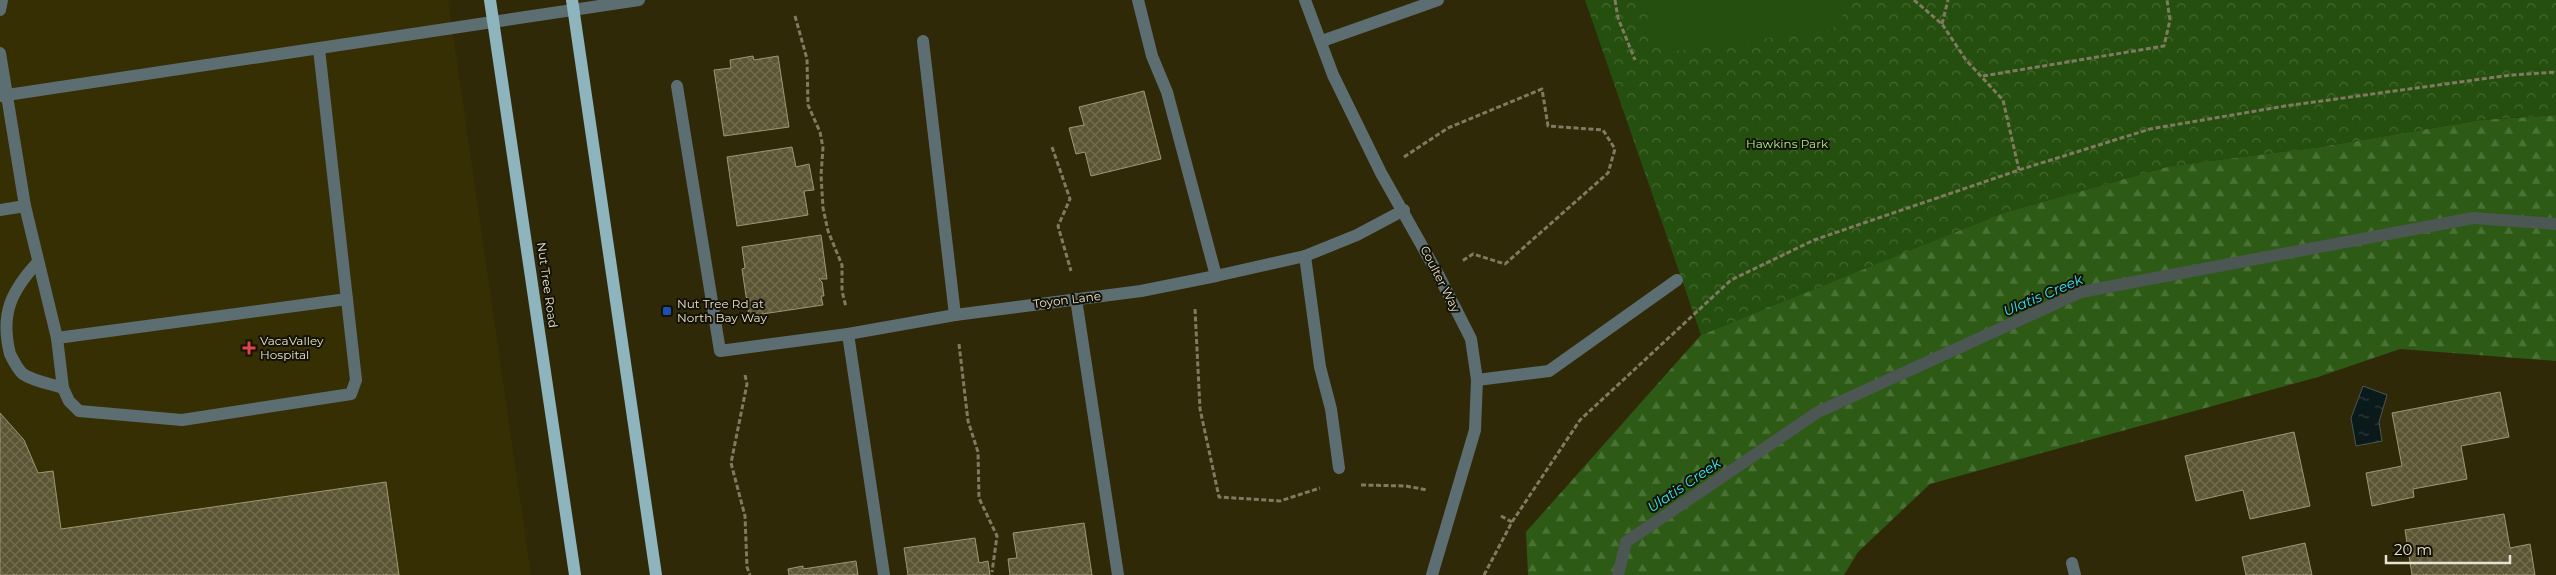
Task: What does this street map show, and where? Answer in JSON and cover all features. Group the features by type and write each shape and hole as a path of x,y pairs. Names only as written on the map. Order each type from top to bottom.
{"main road":[{"name":"Nut Tree Road","path":"490,0 575,575"},
{"path":"572,5 656,575"}],"street":[{"path":"0,10 2,0"},
{"path":"3,96 494,23 572,5 639,0"},
{"path":"1138,0 1152,56 1167,92 1216,276"},
{"name":"Coulter Way","path":"1305,0 1322,41 1333,76 1381,173 1404,210 1471,339 1478,380 1476,430 1432,575"},
{"path":"1322,41 1438,0"},
{"path":"923,41 955,315"},
{"path":"0,53 3,96 38,262 58,338 63,388 69,401 79,411 182,420 351,394 356,380 319,49"},
{"name":"Toyon Lane","path":"678,86 720,351 848,334 955,315 1141,291 1192,281 1305,256 1357,234 1404,210"},
{"path":"0,210 26,206"},
{"path":"1305,256 1320,367 1331,409 1339,468"},
{"path":"38,262 13,289 4,308 2,324 6,346 22,373 63,388"},
{"path":"1478,380 1549,371 1677,280"},
{"path":"58,338 347,299"},
{"path":"1076,299 1118,575"},
{"path":"848,334 884,575"}],"path":[{"path":"1615,0 1618,18 1635,60"},
{"path":"1914,0 1942,24 1966,60 1983,76 2003,100 2018,170"},
{"path":"1942,24 1948,0"},
{"path":"1983,76 2164,46 2170,20 2167,0"},
{"path":"795,16 807,59 808,105 820,132 823,148 821,192 828,231 842,265 842,291 848,334"},
{"path":"1484,575 1512,522 1580,420 1730,280 1814,240 2018,170 2150,129 2285,106 2511,75 2556,72"},
{"path":"1381,173 1448,128 1542,89 1548,126 1604,130 1615,149 1608,173 1505,264 1473,254 1439,276"},
{"path":"1052,147 1070,199 1058,226 1076,299"},
{"path":"1192,281 1197,326 1200,409 1219,497 1280,501 1326,486"},
{"path":"955,315 968,421 978,452 979,498 997,536 992,572"},
{"path":"742,348 747,384 731,463 745,516 746,567 750,575"},
{"path":"1353,484 1406,486 1427,490"},
{"path":"1502,516 1512,522"}],"shaded area":[{"name":"VacaValley Hospital","path":"0,0 448,0 531,575 0,575"}],"green space":[{"name":"Hawkins Park","path":"1585,0 2556,0 2556,115 2480,120 2320,147 2170,166 2003,213 1701,335"},
{"path":"1645,0 1852,0 1853,2 1832,29 1675,51 1650,33"},
{"path":"2556,115 2556,361 2400,349 2318,377 1930,484 1858,552 1844,575 1528,575 1526,532 1701,335 2003,213 2170,166 2320,147 2480,120"}],"water":[{"path":"2363,386 2387,395 2379,422 2382,441 2356,446 2351,418"}],"building":[{"path":"753,56 754,60 778,56 789,127 724,136 714,70 731,68 730,60"},
{"path":"1144,91 1161,159 1091,176 1085,152 1076,154 1069,128 1084,125 1079,107"},
{"path":"792,147 796,167 809,164 814,190 804,191 808,215 737,226 727,157"},
{"path":"821,235 827,279 819,279 822,282 824,296 821,296 823,305 749,316 742,269 745,268 742,247"},
{"path":"2500,392 2509,437 2461,446 2467,479 2413,489 2414,497 2372,506 2366,473 2402,466 2392,413"},
{"path":"0,413 24,440 38,473 53,471 61,529 386,482 399,575 0,575"},
{"path":"2294,432 2310,506 2250,519 2243,490 2196,501 2185,456"},
{"path":"2504,514 2510,548 2530,544 2535,575 2412,575 2405,530"},
{"path":"1084,523 1092,575 1010,575 1008,559 1017,558 1013,533"},
{"path":"975,538 979,563 988,561 990,575 908,575 904,548"},
{"path":"2305,543 2312,575 2246,575 2242,557"},
{"path":"856,561 858,575 789,575 788,569 803,566 803,569"}],"waterway":[{"name":"Ulatis Creek","path":"1618,575 1626,542 1818,412 2081,292 2473,218 2556,224"}],"place":[{"name":"Nut Tree Rd at North Bay Way","path":"667,311"},
{"name":"VacaValley Hospital","path":"249,348"}]}
